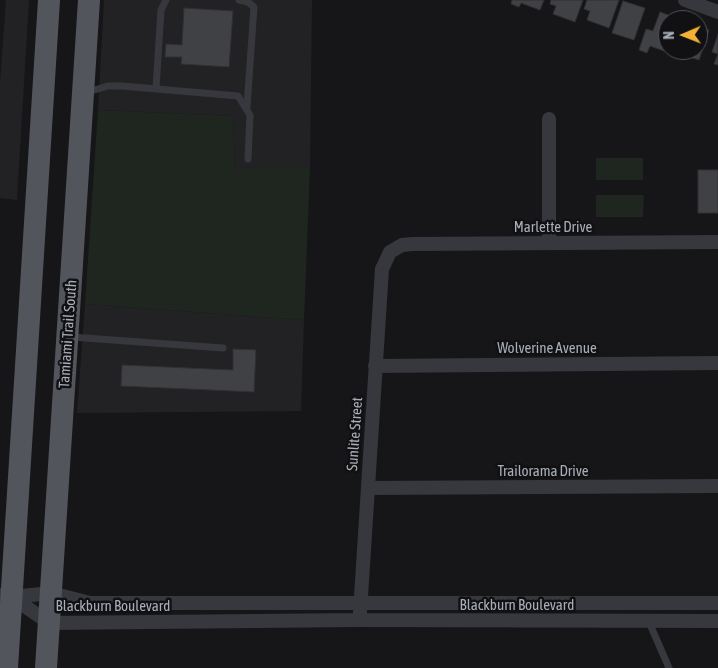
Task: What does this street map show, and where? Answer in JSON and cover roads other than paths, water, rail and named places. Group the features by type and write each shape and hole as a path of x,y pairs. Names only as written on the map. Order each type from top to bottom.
{"main road":[{"path":"7,668 6,596 49,0"},
{"name":"Tamiami Trail South","path":"46,668 89,0"}],"street":[{"path":"685,0 718,12"},
{"path":"549,119 549,243"},
{"name":"Marlette Drive","path":"390,252 402,245 412,244 718,242"},
{"name":"Sunlite Street","path":"359,620 382,269 390,252"},
{"name":"Wolverine Avenue","path":"376,366 718,364"},
{"name":"Trailorama Drive","path":"368,488 718,486"},
{"name":"Blackburn Boulevard","path":"6,596 51,593 90,603 718,602"},
{"name":"Blackburn Boulevard","path":"6,596 49,623 359,620 718,621"},
{"path":"649,603 649,622"}],"lane":[{"path":"156,88 161,10 166,0"},
{"path":"239,0 248,2 254,7 247,109"},
{"path":"83,94 94,88 108,86 156,88 238,96 250,115 248,159"},
{"path":"68,337 222,348"},
{"path":"649,622 669,668"}]}
